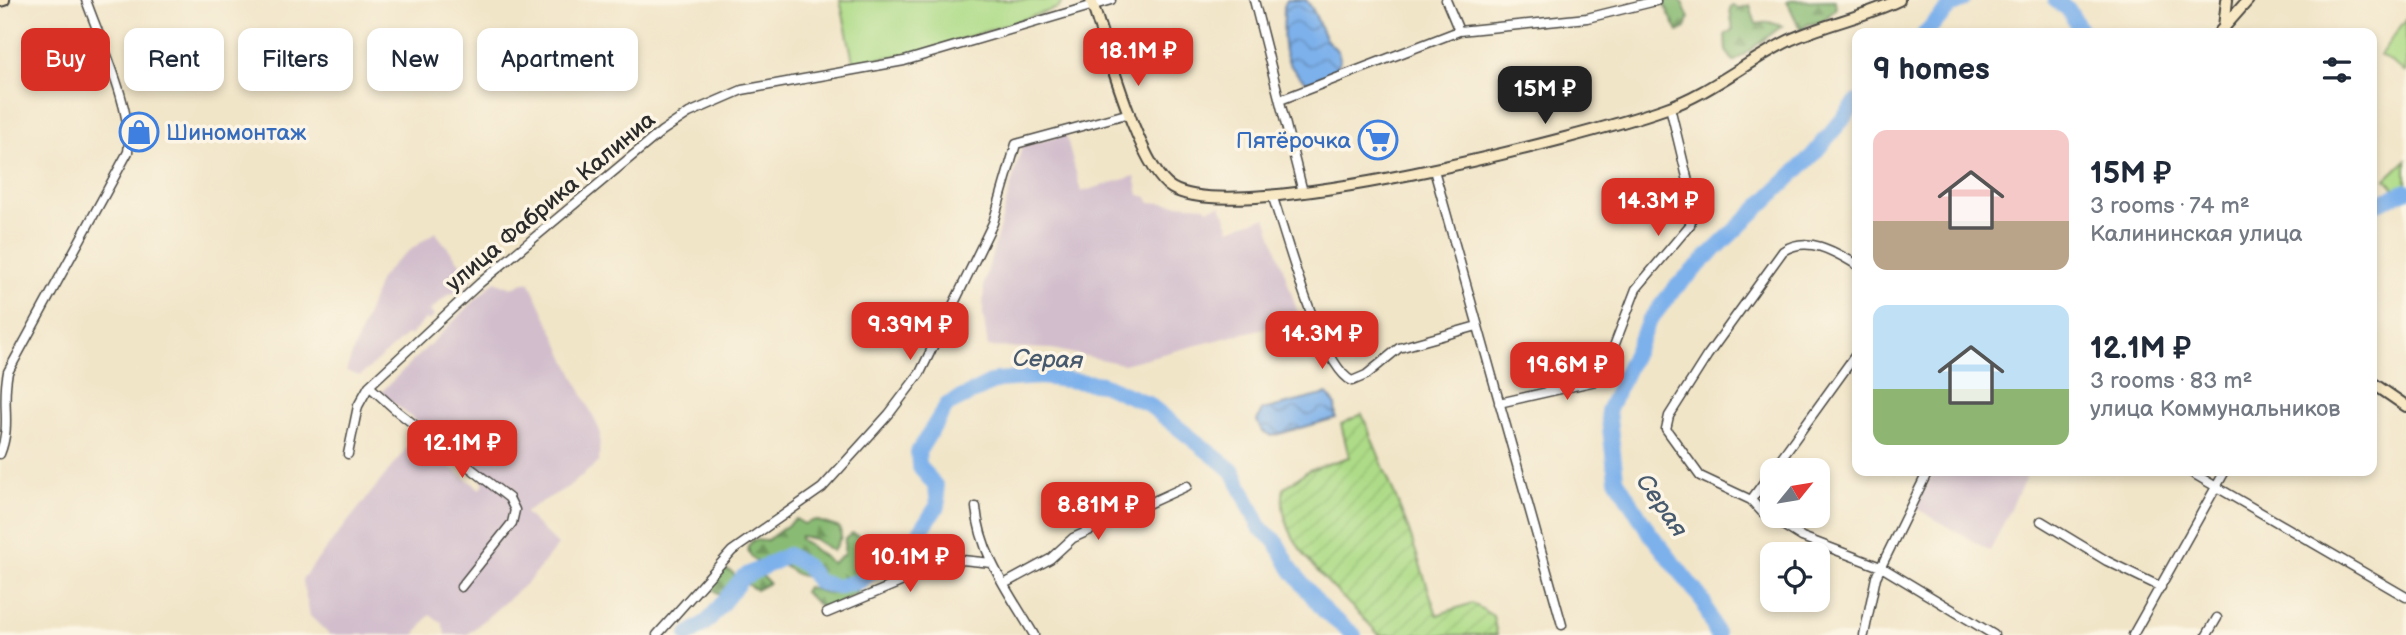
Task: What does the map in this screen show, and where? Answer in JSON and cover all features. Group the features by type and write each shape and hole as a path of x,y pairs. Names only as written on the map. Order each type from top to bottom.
{"street":[{"path":"0,454 9,425 3,406 8,372 128,152 126,118 86,0"},
{"name":"улица Фабрика Калиниа","path":"348,454 358,407 369,386 480,283 651,140 689,113 742,90 904,61 1092,3 1111,0"},
{"path":"1254,0 1303,192"},
{"path":"1446,0 1459,32"},
{"path":"1092,3 1144,151 1170,187 1185,194 1212,198 1303,192 1475,163 1670,107 1787,41 1899,0"},
{"path":"2222,28 2227,0"},
{"path":"2232,0 2247,0"},
{"path":"2224,28 2247,0"},
{"path":"1280,100 1459,32 1513,23 1587,18 1656,1"},
{"path":"1499,403 1596,381 1608,364 1636,289 1690,225 1693,202 1670,107"},
{"path":"657,635 732,551 822,488 889,414 920,373 993,223 1016,144 1130,113"},
{"path":"1434,170 1562,625"},
{"path":"1272,195 1316,327 1327,350 1346,378 1352,381 1366,375 1399,348 1477,326"},
{"path":"1852,263 1807,242 1794,244 1783,251 1669,416 1666,429 1700,476 1751,500 1762,512 1802,537 1883,568 1994,635"},
{"path":"1751,500 1852,360"},
{"path":"369,386 398,412 509,498 515,509 512,523 461,587"},
{"path":"2377,386 2406,406"},
{"path":"1864,635 1876,577 1883,568 1926,476"},
{"path":"2198,476 2406,597"},
{"path":"2133,635 2222,476"},
{"path":"1004,584 1050,559 1073,538 1187,486"},
{"path":"976,507 978,533 992,563 1034,635"},
{"path":"2041,521 2107,561 2161,587"},
{"path":"827,613 946,563 962,560 992,563"},
{"path":"2207,635 2217,618"}],"shaded area":[{"path":"1066,135 1081,192 1135,176 1139,195 1148,197 1149,202 1205,206 1207,209 1221,205 1230,229 1266,217 1300,319 1123,364 1052,349 988,347 983,313 984,283 1022,146"},
{"path":"435,232 473,279 457,293 449,294 430,311 434,316 429,321 426,318 410,336 408,334 360,376 346,371 380,279 397,260"},
{"path":"495,281 512,288 523,282 530,283 600,431 599,462 568,487 524,512 558,545 529,581 467,635 446,635 442,623 430,614 415,635 330,635 310,616 302,579 414,439 480,489 484,484 474,469 479,462 439,432 433,436 381,392"},
{"path":"1932,476 2027,476 1990,551 1916,508"}],"green space":[{"path":"840,0 1064,0 1058,8 916,54 853,61"},
{"path":"1662,0 1681,0 1689,18 1686,28 1678,32"},
{"path":"1835,0 1836,8 1830,14 1820,21 1808,24 1801,31 1787,1"},
{"path":"1750,5 1756,24 1769,22 1782,26 1734,62 1726,51 1725,35 1733,30 1730,9 1732,6 1739,8"},
{"path":"2406,19 2406,72 2380,55"},
{"path":"2406,160 2406,186 2396,190 2386,179"},
{"path":"1362,414 1408,528 1437,615 1472,603 1493,616 1497,635 1379,635 1331,586 1300,549 1289,529 1283,509 1284,488 1309,470 1349,457 1341,424"},
{"path":"796,519 804,524 815,520 840,528 841,537 833,551 814,539 801,536 800,539 832,563 844,554 845,539 852,533 861,537 873,550 875,558 870,573 854,584 842,576 845,583 838,590 816,576 796,574 773,559 766,557 763,563 752,558 748,546 753,540 766,541"},
{"path":"754,567 769,583 756,590 739,579 742,573"},
{"path":"723,569 732,572 737,578 725,593 718,593 712,588 712,581 715,574"},
{"path":"851,586 856,587 858,593 828,609 822,608 804,592 807,587 835,594"}],"water":[{"path":"1287,0 1306,0 1313,9 1326,39 1340,58 1336,69 1331,73 1306,82 1290,65 1283,38 1284,5"},
{"path":"1327,394 1335,404 1336,418 1272,436 1262,431 1257,421 1262,410"}],"waterway":[{"name":"Серая","path":"1930,28 1951,6 1964,0"},
{"name":"Серая","path":"2055,0 2068,9 2079,28"},
{"name":"Серая","path":"1717,635 1703,601 1649,532 1616,479 1608,411 1649,321 1674,289 1812,156 1852,108"},
{"name":"Серая","path":"2377,203 2406,191"},
{"name":"Серая","path":"688,635 709,620 743,577 788,555 806,566 818,582 837,587 860,581 916,538 938,505 936,487 919,465 918,452 947,405 997,380 1041,377 1102,384 1148,404 1233,471 1261,529 1275,540 1291,569 1325,612 1354,635"}],"place":[{"name":"Шиномонтаж","path":"139,132"},
{"name":"Пятёрочка","path":"1378,140"}]}
